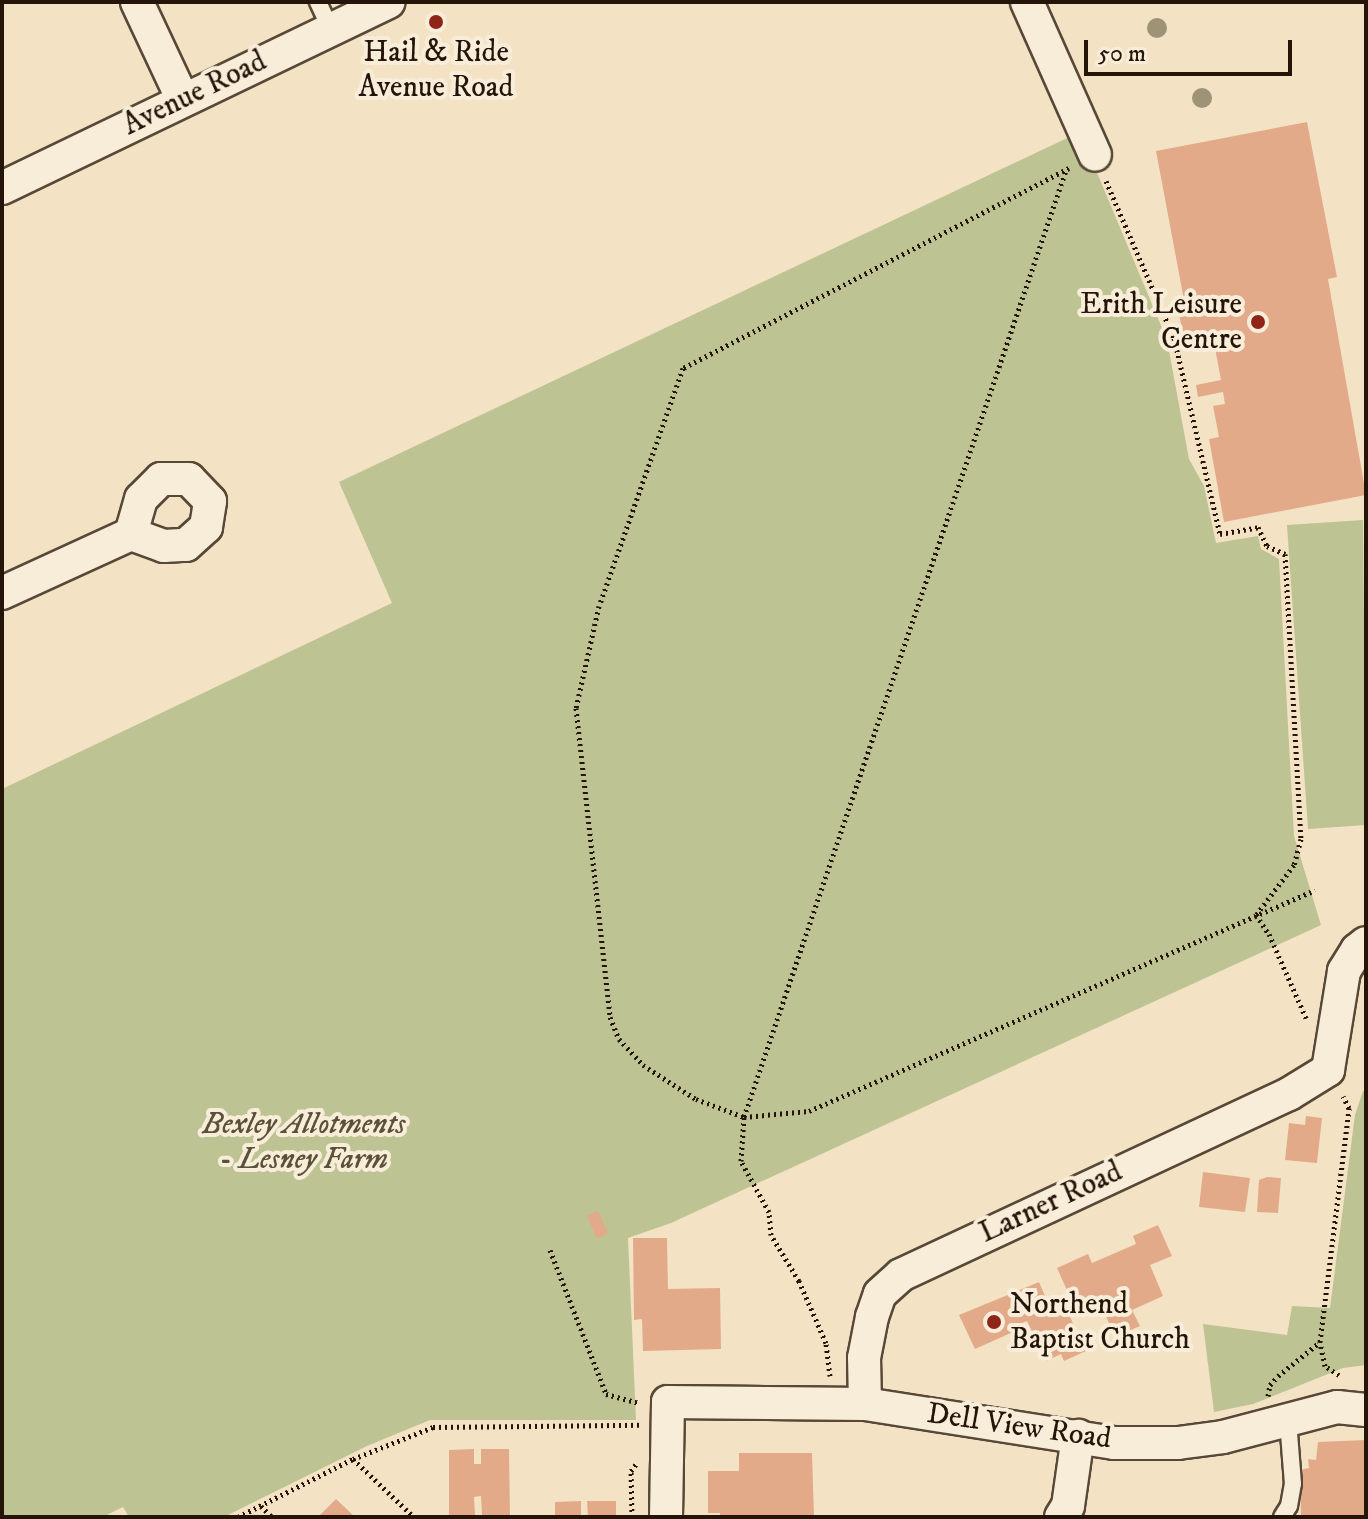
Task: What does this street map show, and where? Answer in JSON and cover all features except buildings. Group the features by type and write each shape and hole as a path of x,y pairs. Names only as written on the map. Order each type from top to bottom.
{"street":[{"path":"137,2 183,100"},
{"name":"Avenue Road","path":"2,188 183,100 324,16 389,2"},
{"path":"1027,2 1095,155"},
{"path":"2,593 131,534"},
{"path":"1328,1070 1344,971 1357,950 1366,943"},
{"name":"Larner Road","path":"865,1404 864,1358 872,1317 880,1294 901,1275 1289,1094 1328,1070"},
{"name":"Dell View Road","path":"668,1402 833,1401 1114,1443 1178,1443 1223,1437 1279,1413 1337,1407 1366,1410"},
{"path":"666,1517 668,1402"},
{"path":"1061,1517 1068,1506 1078,1436"}],"lane":[{"path":"1279,1413 1293,1484 1289,1506 1282,1517"}],"path":[{"path":"1256,915 1294,865 1301,839 1285,554 1267,546 1258,527 1220,534 1174,338 1095,155 683,368 599,606 576,708 610,1017 619,1039 643,1065 696,1099 744,1117 809,1111 1315,890"},
{"path":"833,1401 826,1343 799,1281 771,1235 769,1212 741,1161 744,1117 1066,170"},
{"path":"1256,915 1269,934 1328,1070 1349,1108 1320,1342 1325,1366 1339,1375"},
{"path":"550,1250 606,1394 635,1403 668,1402"},
{"path":"1279,1413 1270,1385 1320,1342"},
{"path":"238,1517 353,1459 433,1427 641,1425"},
{"path":"353,1459 414,1517"},
{"path":"261,1506 272,1517"}],"green space":[{"name":"Bexley Allotments - Lesney Farm","path":"1080,132 1167,340 1189,459 1204,486 1216,543 1258,536 1261,549 1279,559 1294,836 1321,925 671,1223 628,1238 636,1420 430,1420 367,1446 224,1517 129,1517 123,1507 103,1517 2,1517 2,789 392,603 339,482"},
{"path":"1363,520 1366,825 1308,829 1287,525"},
{"path":"1363,1091 1366,1091 1366,1365 1343,1368 1253,1404 1214,1412 1203,1324 1287,1335 1292,1306 1330,1308 1355,1115"}],"place":[{"name":"Hail & Ride Avenue Road","path":"436,22"},
{"name":"Erith Leisure Centre","path":"1258,322"},
{"name":"Northend Baptist Church","path":"994,1322"}]}
